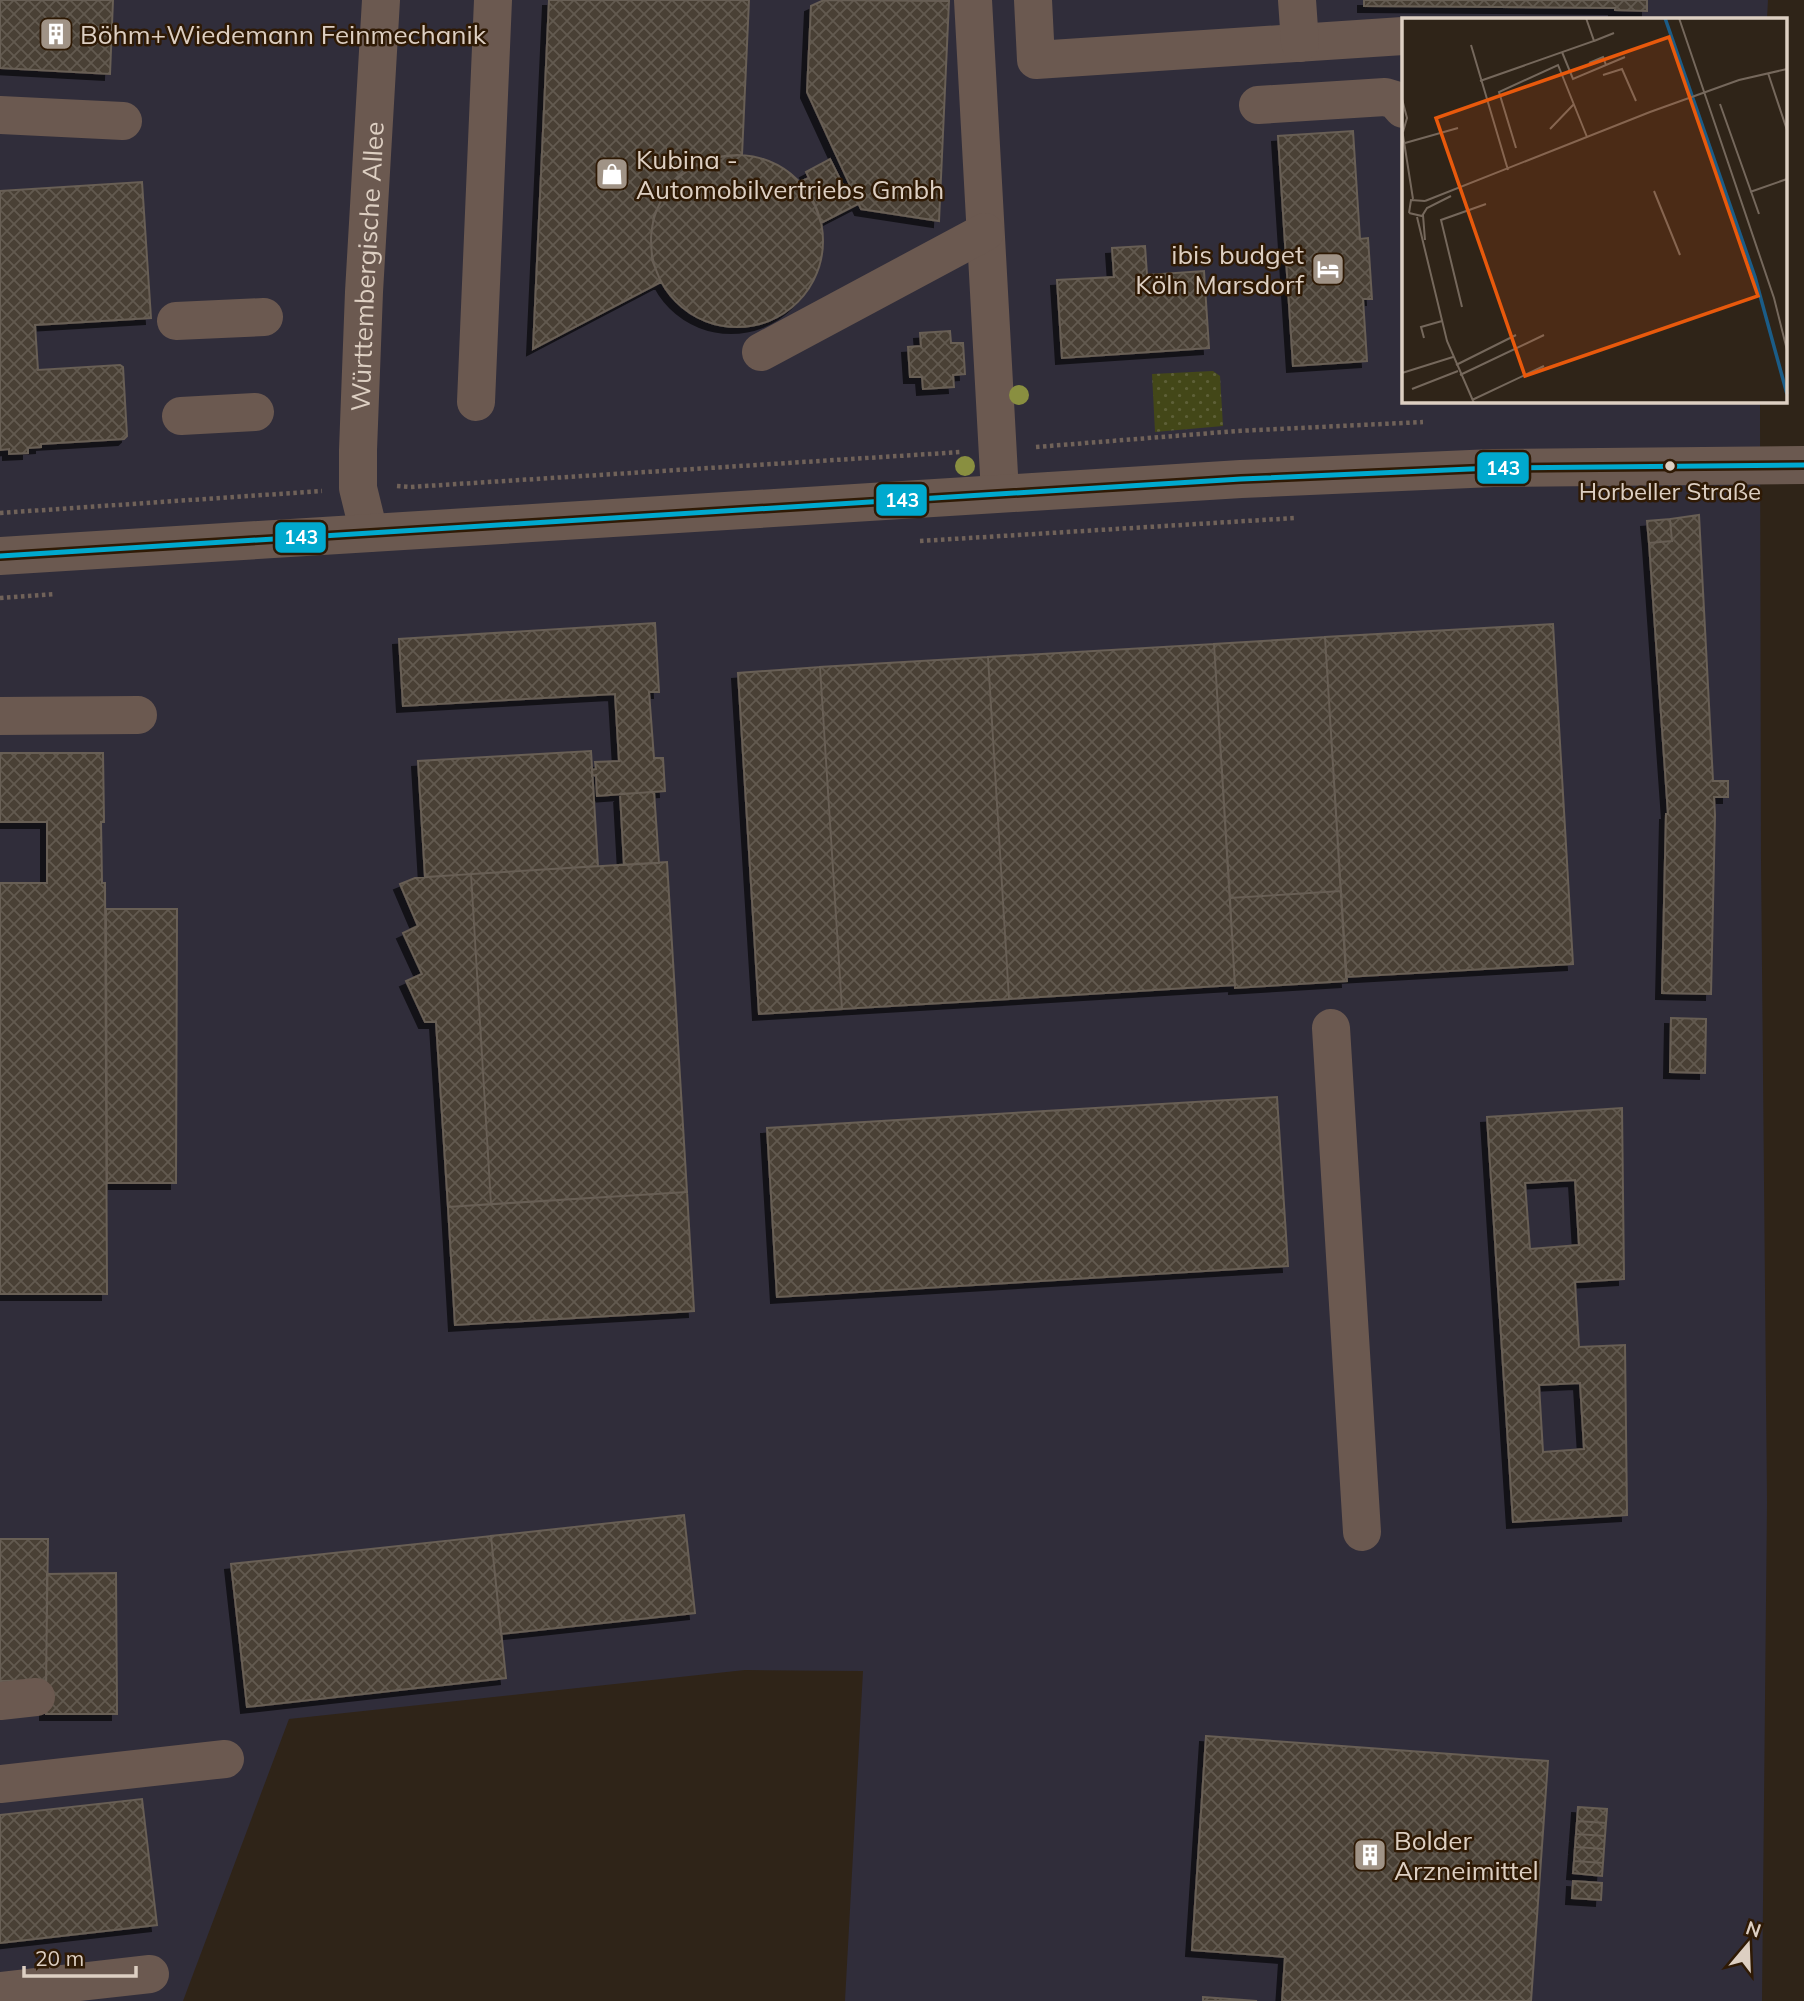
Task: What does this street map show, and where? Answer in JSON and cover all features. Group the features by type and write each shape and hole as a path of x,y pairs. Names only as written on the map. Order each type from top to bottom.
{"street":[{"name":"Württembergische Allee","path":"369,533 358,488 358,439 381,0"},
{"path":"476,402 493,0"},
{"path":"974,0 1000,494"},
{"path":"1032,0 1036,60 1402,36"},
{"path":"1297,0 1300,43"},
{"path":"1258,105 1385,97 1395,100 1402,108"},
{"path":"0,115 123,121"},
{"path":"761,352 985,232"},
{"path":"176,321 264,317"},
{"path":"181,416 255,412"},
{"path":"0,556 1241,479 1493,468 1804,465"},
{"path":"0,716 138,715"},
{"path":"1331,1028 1362,1532"},
{"path":"0,1784 225,1759"},
{"path":"0,1991 150,1974"}],"path":[{"path":"389,485 410,487 1237,431 1423,422"},
{"path":"0,513 334,490"},
{"path":"913,541 1298,518"},
{"path":"0,598 68,594"}],"shaded area":[{"path":"0,0 1768,0 1767,18 1402,18 1402,402 1760,402 1767,1502 1762,2001 845,2001 863,1671 745,1670 289,1719 183,2001 0,2001"}],"green space":[{"path":"1213,371 1220,376 1223,426 1155,432 1152,374"}],"building":[{"name":"Böhm+Wiedemann Feinmechanik","path":"0,0 113,0 110,74 0,68"},
{"name":"Kubina - Automobilvertriebs Gmbh","path":"549,0 749,0 742,155 718,157 697,165 678,177 664,195 654,215 651,237 652,260 661,282 533,349"},
{"path":"824,0 949,1 939,221 861,209 807,92 811,6"},
{"path":"1364,0 1647,0 1647,11 1615,8 1364,6"},
{"name":"ibis budget Köln Marsdorf","path":"1353,131 1360,239 1368,238 1372,299 1363,299 1367,361 1293,366 1278,136"},
{"path":"737,155 770,161 798,180 817,208 823,241 817,274 798,302 770,321 737,327 704,321 676,302 657,274 651,241 657,208 676,180 704,161"},
{"path":"830,159 844,187 849,184 858,204 821,223 815,206 799,182 809,178 806,172"},
{"path":"142,182 151,318 35,325 38,370 120,365 123,367 127,436 124,439 41,444 41,447 28,448 28,453 9,454 9,449 0,450 0,191"},
{"path":"1145,246 1147,275 1204,271 1209,348 1062,358 1057,280 1114,277 1112,248"},
{"path":"950,331 951,343 963,343 965,374 953,375 954,387 923,389 922,377 910,377 908,347 921,346 920,333"},
{"path":"1699,515 1713,781 1728,781 1728,797 1714,797 1711,994 1662,993 1668,814 1649,543 1672,541 1670,519"},
{"path":"1670,519 1672,541 1649,543 1647,521"},
{"path":"655,623 659,692 649,692 654,758 663,758 665,791 597,796 596,775 592,776 592,770 596,769 595,762 619,761 615,694 403,706 399,639"},
{"path":"1553,624 1573,964 1346,977 1325,637"},
{"path":"1325,637 1341,891 1230,898 1214,644"},
{"path":"1214,644 1235,985 1009,999 988,657"},
{"path":"988,657 1009,999 842,1009 820,667"},
{"path":"820,667 842,1009 759,1014 738,673"},
{"path":"591,751 598,866 425,877 418,761"},
{"path":"0,753 103,753 104,822 101,822 102,883 105,883 107,1294 0,1294 0,883 47,883 47,822 0,822"},
{"path":"654,792 659,863 624,865 620,794"},
{"path":"667,862 687,1192 491,1204 471,874"},
{"path":"471,874 491,1204 448,1207 436,1022 425,1022 406,981 422,974 403,933 418,926 400,884 415,878"},
{"path":"1341,891 1347,981 1235,988 1230,898"},
{"path":"106,909 177,909 176,1183 107,1183"},
{"path":"1671,1018 1706,1019 1705,1073 1670,1072"},
{"path":"1277,1097 1288,1266 777,1297 767,1128"},
{"path":"1622,1108 1624,1279 1575,1282 1579,1347 1625,1345 1627,1515 1513,1522 1487,1117","holes":["1575,1180 1579,1245 1530,1249 1525,1183","1580,1383 1584,1449 1543,1452 1539,1385"]},
{"path":"687,1192 694,1311 455,1325 448,1207"},
{"path":"684,1515 695,1613 501,1634 491,1536"},
{"path":"491,1536 506,1678 247,1707 231,1564"},
{"path":"0,1539 48,1539 46,1680 0,1681"},
{"path":"116,1573 117,1714 46,1714 47,1574"},
{"name":"Bolder Arzneimittel","path":"1206,1736 1548,1761 1531,2001 1282,2001 1285,1957 1192,1950"},
{"path":"142,1799 157,1925 0,1943 0,1815"},
{"path":"1578,1807 1607,1809 1606,1823 1577,1821"},
{"path":"1577,1821 1606,1823 1605,1836 1576,1834"},
{"path":"1576,1834 1605,1836 1604,1849 1575,1847"},
{"path":"1575,1847 1604,1849 1603,1863 1574,1861"},
{"path":"1574,1861 1603,1863 1602,1876 1573,1873"},
{"path":"1573,1881 1602,1883 1601,1900 1572,1898"},
{"path":"1203,1997 1257,2001 1203,2001"}],"transit line":[{"name":"143","path":"0,556 1241,479 1493,468 1804,465"}],"place":[{"name":"Böhm+Wiedemann Feinmechanik","path":"56,34"},
{"name":"Kubina - Automobilvertriebs Gmbh","path":"612,174"},
{"name":"ibis budget Köln Marsdorf","path":"1328,269"},
{"name":"Horbeller Straße","path":"1670,466"},
{"name":"Bolder Arzneimittel","path":"1370,1855"}]}
